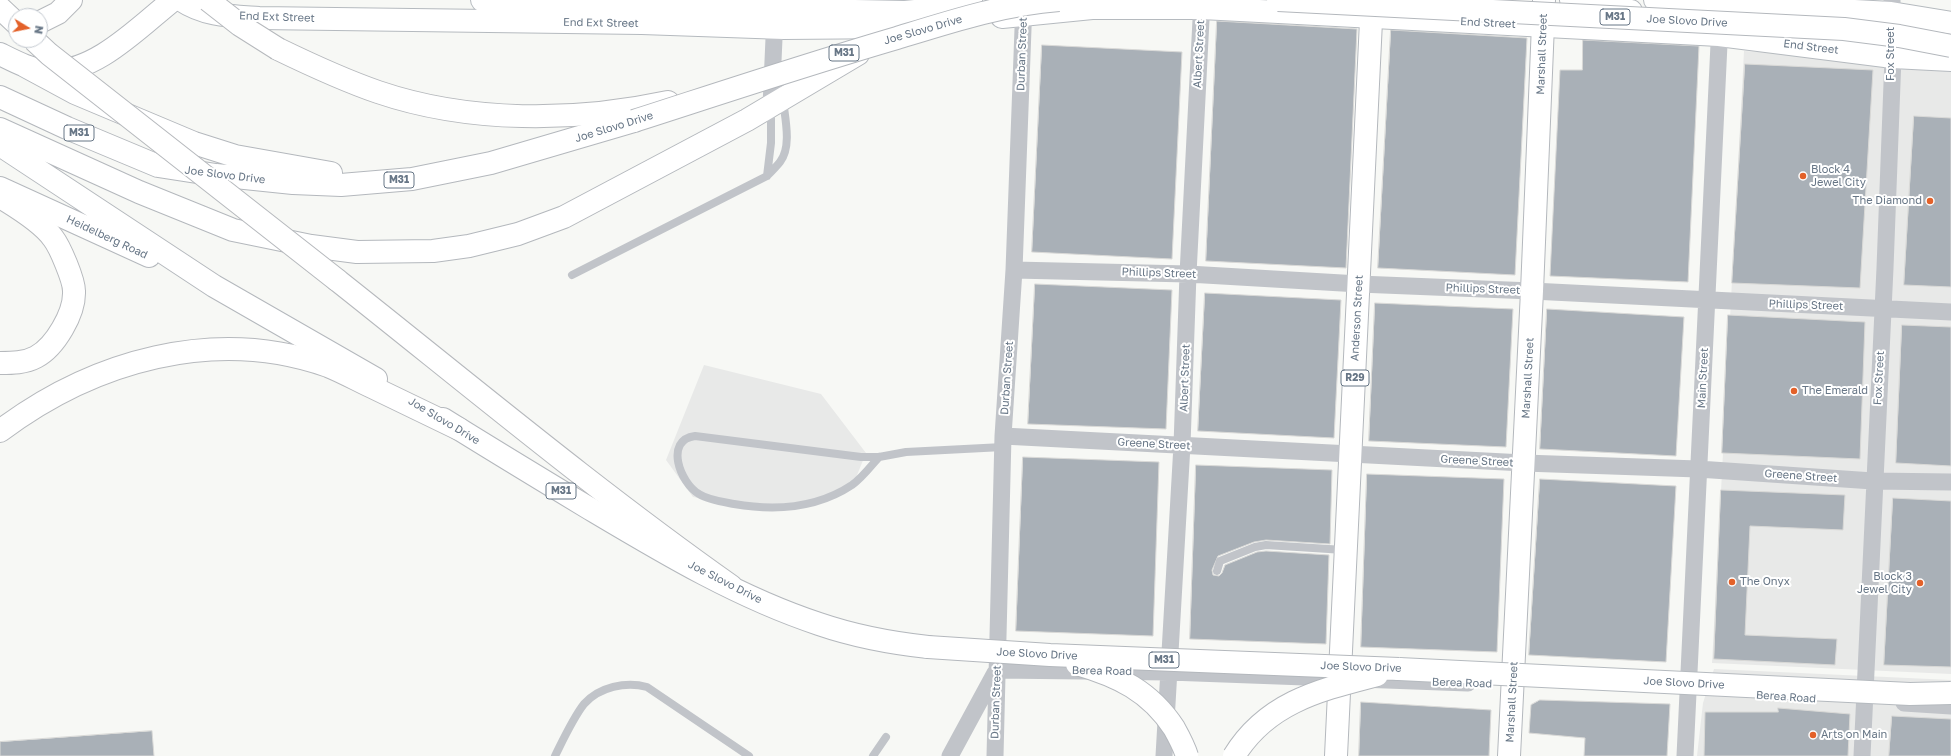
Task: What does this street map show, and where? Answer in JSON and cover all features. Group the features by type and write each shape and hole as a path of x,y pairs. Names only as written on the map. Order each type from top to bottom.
{"main road":[{"path":"48,18 58,13 71,0"},
{"path":"143,24 151,0"},
{"path":"25,66 48,71 81,66 116,48 172,0"},
{"name":"End Ext Street","path":"181,0 191,7 208,13 259,18 642,23 780,13 902,27 1024,8"},
{"path":"208,0 240,25 278,49 326,72 373,90 441,108 530,118 599,113 649,106 744,86"},
{"name":"End Ext Street","path":"482,0 780,13 926,11 963,1"},
{"name":"Joe Slovo Drive","path":"0,97 67,128 158,166 216,175 293,183 341,185 380,182 412,179 491,163 634,121 848,52 965,18 1003,9 1059,0"},
{"name":"Joe Slovo Drive","path":"1278,0 1844,29 1899,36 1951,46"},
{"name":"Marshall Street","path":"1509,756 1532,291 1544,0"},
{"path":"1571,0 1684,20"},
{"path":"1655,0 1891,7 1951,24"},
{"name":"End Street","path":"1024,8 1092,8 1202,4 1372,9 1542,25 1719,35 1893,57 1951,60"},
{"path":"0,8 8,16"},
{"name":"Anderson Street","path":"1336,754 1341,679 1372,9"},
{"path":"0,129 139,192 233,230 311,246 357,252 433,251 469,246 518,234 564,217 777,102 902,27"},
{"path":"43,48 164,146 337,280 603,490 688,556 731,586"},
{"path":"0,54 75,93 145,124 221,152 269,163 380,182"},
{"path":"0,145 214,286"},
{"name":"Heidelberg Road","path":"0,188 214,286"},
{"path":"0,197 21,210 53,238 69,271 74,291 71,310 63,328 51,344 36,357 16,363 0,363"},
{"name":"Joe Slovo Drive","path":"214,286 369,375 643,540 731,586 778,608 820,624 889,643 1050,655 1399,669 1910,694 1951,693"},
{"path":"0,431 19,417 61,392 101,374 138,362 177,352 212,349 249,350 285,355 328,366 459,429"},
{"path":"1050,655 1096,669 1120,679 1140,691 1167,717 1178,735 1186,756"},
{"path":"1234,756 1254,730 1271,715 1288,704 1312,693 1399,669"}],"street":[{"name":"Main Street","path":"1685,756 1721,2"},
{"name":"Albert Street","path":"1164,756 1182,445 1188,274 1202,4"},
{"name":"Fox Street","path":"1862,756 1893,57 1891,7"},
{"name":"Durban Street","path":"994,756 1003,442 1014,270 1024,8"},
{"path":"777,102 780,13"},
{"name":"Phillips Street","path":"1014,270 1188,274 1359,284 1951,312"},
{"name":"Greene Street","path":"1003,442 1182,445 1524,463 1698,469 1873,481 1951,482"},
{"path":"953,754 997,670"},
{"name":"Berea Road","path":"997,670 1169,672 1688,690 1864,702 1951,706"}],"lane":[{"path":"572,275 767,176 781,161 786,139 777,102"},
{"path":"767,176 777,102"},
{"path":"879,457 853,485 824,500 798,507 758,508 724,502 699,494 687,483 680,470 677,451 682,440 687,437 695,436 841,455 879,457 906,452 1003,442"},
{"path":"1217,571 1220,561 1266,545 1347,550"},
{"path":"556,756 584,704 600,692 617,686 640,685 647,687 749,756"},
{"path":"873,756 886,737"}],"shaded area":[{"path":"1744,51 1864,58 1951,72 1951,674 1712,663"},
{"path":"704,365 821,394 866,453 853,485 824,500 758,508 693,497 666,460"},
{"path":"1714,669 1951,680 1951,756 1697,756 1703,703"}],"building":[{"path":"1217,21 1357,29 1346,268 1206,261"},
{"path":"1391,30 1527,38 1515,275 1378,268"},
{"path":"1583,40 1699,46 1688,282 1550,276 1560,70 1582,70"},
{"path":"1042,45 1182,52 1172,259 1032,252"},
{"name":"Block 4 Jewel City","path":"1745,64 1873,70 1860,288 1732,283"},
{"name":"The Diamond","path":"1914,116 1951,118 1951,287 1904,285"},
{"path":"1035,284 1172,290 1166,429 1028,424"},
{"path":"1205,293 1341,300 1334,438 1198,431"},
{"path":"1375,303 1513,309 1506,447 1369,441"},
{"path":"1547,309 1684,317 1676,456 1540,449"},
{"name":"The Emerald","path":"1728,315 1865,322 1860,459 1722,453"},
{"path":"1902,325 1951,327 1951,466 1896,463"},
{"path":"1023,457 1159,462 1153,636 1016,631"},
{"path":"1196,465 1332,470 1330,544 1266,540 1254,542 1218,556 1212,570 1213,575 1219,576 1225,565 1257,552 1266,551 1329,555 1326,644 1190,639"},
{"path":"1367,474 1504,479 1497,652 1361,647"},
{"path":"1540,479 1676,486 1666,662 1529,655"},
{"name":"The Onyx","path":"1721,490 1845,495 1843,530 1750,526 1745,635 1837,639 1835,665 1714,659"},
{"name":"Block 3 Jewel City","path":"1893,498 1951,501 1951,667 1884,665"},
{"path":"1540,700 1670,704 1667,756 1584,756 1585,738 1529,733 1531,705"},
{"path":"1361,702 1491,710 1489,756 1359,756"},
{"path":"1778,708 1850,714 1848,756 1704,756 1705,712 1778,712"},
{"path":"1892,716 1951,719 1951,756 1889,756"},
{"path":"152,731 154,756 0,756 0,742"}],"place":[{"name":"Block 4 Jewel City","path":"1803,176"},
{"name":"The Diamond","path":"1930,201"},
{"name":"The Emerald","path":"1794,391"},
{"name":"The Onyx","path":"1732,582"},
{"name":"Block 3 Jewel City","path":"1920,583"},
{"name":"Arts on Main","path":"1813,735"}]}
